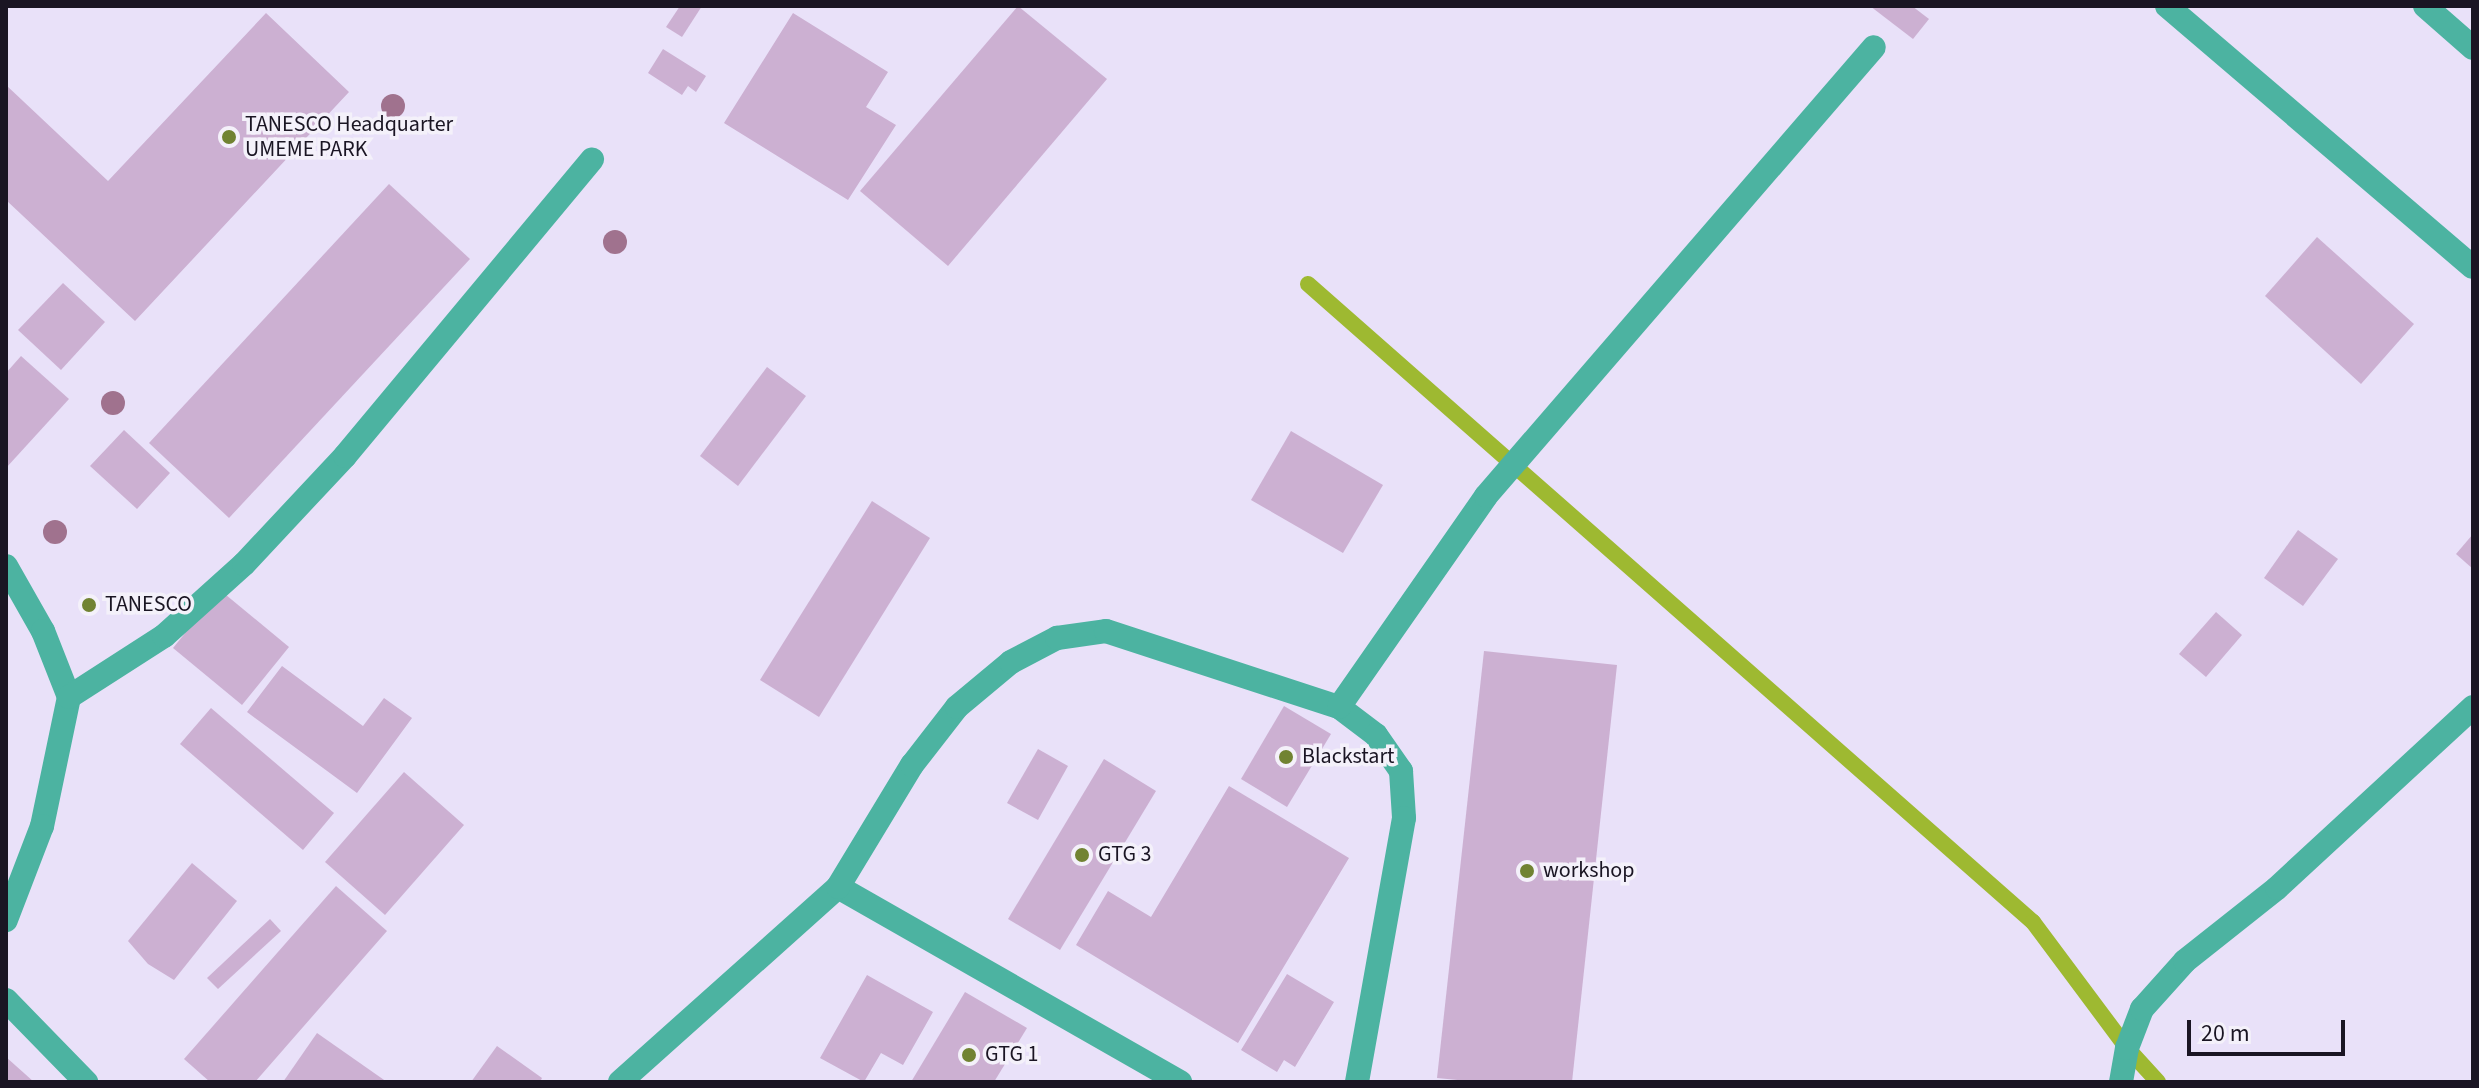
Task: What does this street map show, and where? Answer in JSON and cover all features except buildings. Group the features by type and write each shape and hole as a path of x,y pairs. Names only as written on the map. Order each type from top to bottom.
{"street":[{"path":"2167,6 2473,267"},
{"path":"2425,6 2473,48"},
{"path":"1339,707 1486,496 1874,47"},
{"path":"69,697 164,636 244,564 345,456 592,160"},
{"path":"6,566 43,631 69,697 42,826 6,920"},
{"path":"620,1082 838,887 912,765 957,707 1011,662 1057,638 1106,631 1339,707 1376,735 1401,771 1404,818 1357,1082"},
{"path":"2121,1082 2127,1048 2142,1009 2185,961 2277,888 2473,707"},
{"path":"838,887 1180,1082"},
{"path":"6,1000 86,1082"}],"waterway":[{"path":"1308,284 2033,922 2127,1048 2158,1082"}],"place":[{"name":"TANESCO Headquarter UMEME PARK","path":"229,137"},
{"name":"TANESCO","path":"89,605"},
{"name":"Blackstart","path":"1286,757"},
{"name":"GTG 3","path":"1082,855"},
{"name":"workshop","path":"1527,871"},
{"name":"GTG 1","path":"969,1055"}]}
